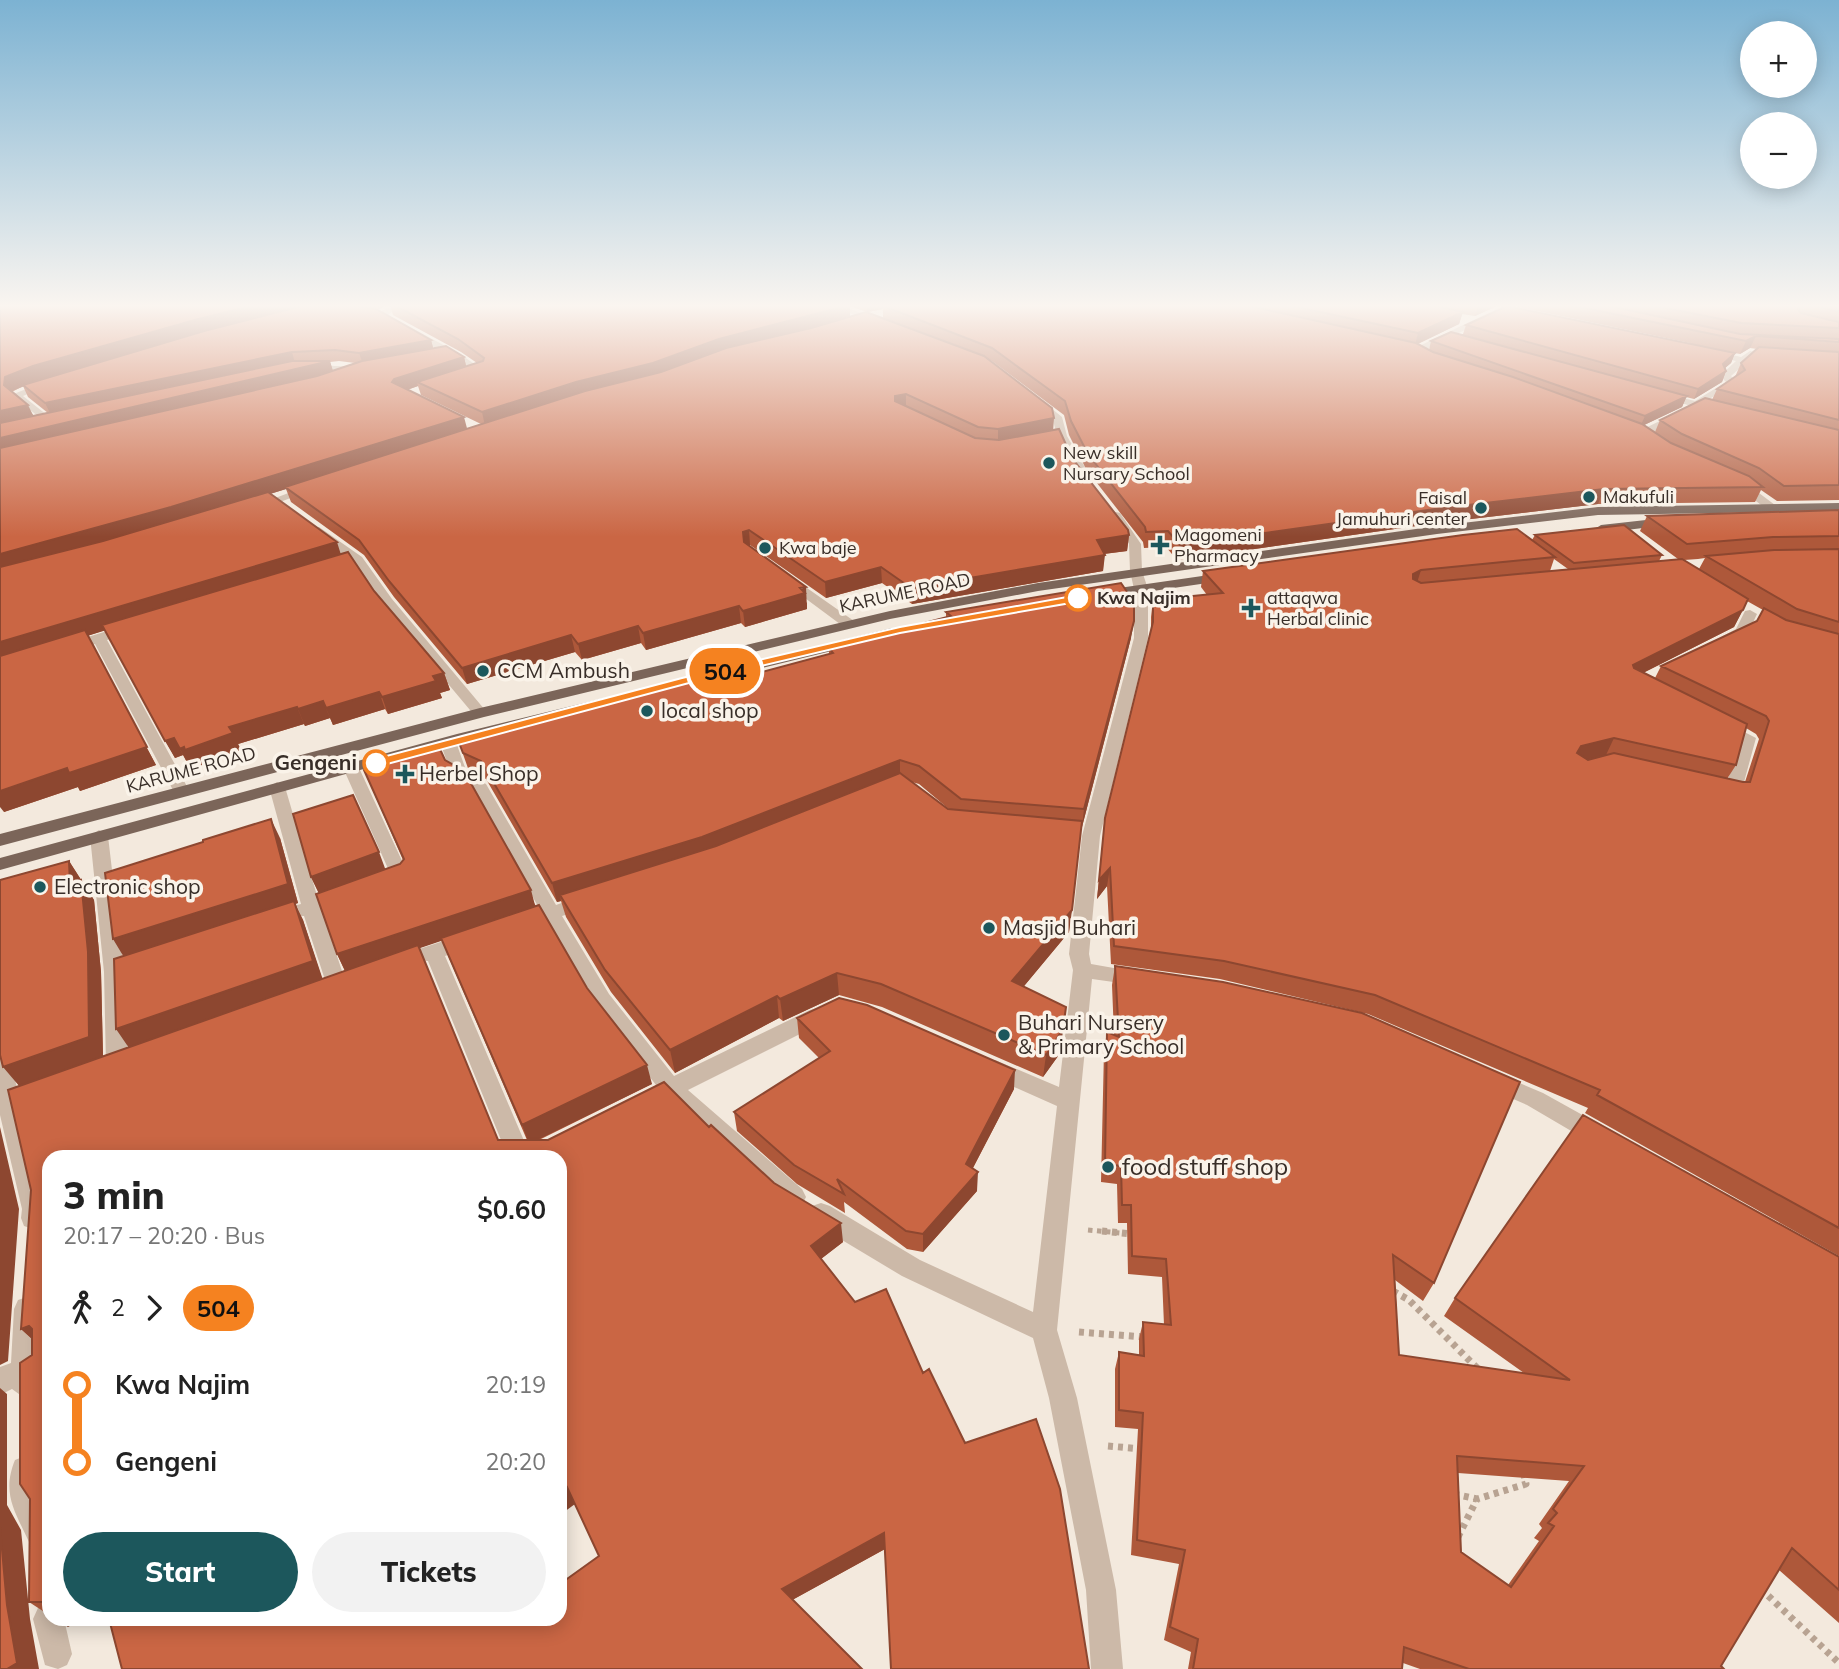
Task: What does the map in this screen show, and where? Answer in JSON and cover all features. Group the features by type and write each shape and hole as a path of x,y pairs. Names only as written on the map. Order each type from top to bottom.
{"main road":[{"name":"KARUME ROAD","path":"0,840 480,713 849,624 1024,589 1138,580 1598,511 1839,507"},
{"path":"1583,531 1654,523 1839,519"},
{"path":"1092,596 1138,580 1237,575"},
{"path":"0,864 448,742 686,681 913,628"}],"street":[{"path":"32,425 53,420 16,395 53,382"},
{"path":"1640,435 1698,406 1700,400 1732,382"},
{"path":"1651,391 1731,414"},
{"path":"1027,395 1058,419 1062,436 1079,471 1095,491"},
{"path":"1049,439 1062,436"},
{"path":"1725,477 1747,487 1773,508"},
{"path":"276,504 326,484"},
{"path":"1107,1669 1101,1590 1063,1398 1044,1330 1083,970 1079,954 1085,836 1141,638 1135,544 1110,508"},
{"path":"304,520 359,560 387,602 480,713"},
{"path":"1623,526 1644,543"},
{"path":"313,573 359,560"},
{"path":"773,568 849,624"},
{"path":"1719,644 1742,632 1750,614"},
{"path":"62,650 139,625"},
{"path":"99,638 182,792"},
{"path":"1708,719 1748,738 1733,793 1708,787"},
{"path":"448,742 460,776 478,784 603,1000 671,1088 787,1193 911,1268 1044,1330"},
{"path":"285,916 400,876 352,770"},
{"path":"277,787 311,908 337,986"},
{"path":"99,836 120,970 117,1066"},
{"path":"399,964 601,897"},
{"path":"435,952 517,1150"},
{"path":"1083,970 1151,980"},
{"path":"313,995 362,977"},
{"path":"648,1100 838,1006"},
{"path":"93,1074 141,1057"},
{"path":"971,1058 1069,1101"},
{"path":"0,1061 4,1104 34,1209 31,1249"},
{"path":"1472,1071 1535,1099 1616,1145"},
{"path":"4,1104 57,1086"},
{"path":"24,1410 11,1376 28,1290"},
{"path":"11,1376 42,1363"},
{"path":"25,1449 25,1506 38,1524 42,1556"},
{"path":"52,1626 56,1654"}],"path":[{"path":"1055,1227 1136,1235"},
{"path":"1388,1288 1409,1300 1485,1375"},
{"path":"1044,1330 1153,1337"},
{"path":"1072,1443 1153,1450"},
{"path":"1450,1493 1477,1499 1526,1484 1521,1463"},
{"path":"1455,1541 1477,1499"},
{"path":"1754,1582 1839,1663"}],"building":[{"path":"0,382 4,382 4,385 28,405 0,411"},
{"path":"33,382 147,382 45,403 23,385"},
{"path":"194,382 240,382 0,438 0,423"},
{"path":"291,382 392,382 464,417 171,507 0,554 0,448"},
{"path":"417,382 576,382 482,412"},
{"path":"621,382 1018,382 1052,408 1054,418 998,429 978,427 906,394 895,396 895,401 975,438 999,440 1059,429 1072,458 1128,530 1129,535 1097,540 1105,555 911,588 881,567 825,582 749,530 743,532 744,542 806,587 800,588 805,593 743,611 739,606 643,633 638,626 578,644 571,635 462,668 389,581 359,540 285,487 585,391"},
{"path":"1039,382 1526,382 1642,424 1671,443 1749,476 1763,487 1604,489 1442,508 1180,545 1168,531 1146,532 1145,527 1088,454 1071,421 1065,401"},
{"path":"1548,382 1635,382 1687,396 1645,416"},
{"path":"1672,382 1709,382 1698,389"},
{"path":"1727,382 1839,382 1839,420 1717,389"},
{"path":"1705,398 1839,430 1839,485 1784,486 1759,468 1682,434 1660,420"},
{"path":"268,492 337,542 0,642 0,567 103,541"},
{"path":"1839,510 1839,536 1773,537 1687,544 1647,516"},
{"path":"1624,525 1662,555 1574,563 1535,535"},
{"path":"1517,529 1555,557 1421,570 1413,574 1413,579 1421,583 1682,559 1748,599 1743,610 1633,665 1634,668 1747,724 1736,765 1614,738 1581,746 1577,753 1588,760 1614,753 1750,782 1769,721 1766,716 1661,666 1757,621 1764,608 1786,620 1839,634 1839,1228 1597,1095 1600,1090 1375,995 1224,961 1114,946 1110,868 1099,880 1105,818 1153,622 1153,600 1223,593 1203,571"},
{"path":"1839,549 1839,622 1797,609 1706,556 1774,550"},
{"path":"348,552 374,591 444,673 433,676 436,681 382,697 379,692 326,708 323,701 229,727 233,733 185,750 184,747 180,749 174,738 165,741 102,625"},
{"path":"1121,583 1134,602 1134,621 1084,809 961,799 919,766 900,760 702,837 552,883 481,761 463,753 458,740 691,680 694,684 747,670 751,675 833,653 829,648 951,616 946,612"},
{"path":"85,630 147,747 69,773 67,768 0,791 0,656"},
{"path":"439,747 445,760 464,771 531,890 337,954 316,894 400,864 404,859 364,770"},
{"path":"900,773 948,809 1082,821 1072,910 1012,981 1066,1007 1063,1029 1046,1055 881,984 837,973 780,999 777,996 670,1050 605,970 560,895 716,846"},
{"path":"353,795 379,852 311,877 293,814"},
{"path":"271,819 288,884 113,939 105,873"},
{"path":"69,861 70,884 81,880 88,952 89,1037 3,1067 0,1055 0,880"},
{"path":"294,901 313,961 116,1029 114,959"},
{"path":"539,905 587,988 647,1065 522,1125 441,938"},
{"path":"418,945 498,1140 548,1140 664,1082 709,1127 711,1125 774,1183 841,1223 811,1246 855,1302 886,1289 923,1373 929,1369 965,1443 1036,1419 1060,1489 1089,1669 891,1669 884,1533 782,1589 862,1669 122,1669 111,1626 567,1626 567,1579 599,1556 567,1487 567,1150 42,1150 42,1602 29,1602 30,1499 20,1484 20,1363 32,1355 32,1329 29,1326 21,1329 31,1190 8,1090"},
{"path":"1115,966 1223,982 1362,1013 1520,1082 1434,1283 1393,1255 1399,1355 1570,1380 1455,1298 1583,1115 1839,1257 1839,1590 1792,1548 1721,1666 1724,1669 1469,1669 1404,1647 1402,1669 1193,1669 1198,1639 1170,1627 1185,1550 1137,1540 1143,1413 1119,1410 1119,1352 1144,1356 1143,1322 1171,1325 1166,1259 1132,1256 1131,1205 1122,1205 1121,1166 1105,1164 1107,1032 1119,1037","holes":["1457,1456 1584,1466 1553,1509 1557,1513 1548,1523 1554,1526 1511,1587 1461,1552"]},
{"path":"839,998 867,1005 1015,1070 966,1164 978,1172 923,1234 906,1231 837,1179 844,1194 794,1165 734,1112 830,1051 797,1018"},
{"path":"0,1527 7,1605 17,1663 7,1669 0,1669"}],"bus line":[{"name":"504","path":"376,763 464,737 900,630 1078,598"}],"place":[{"name":"New skill Nursary School","path":"1049,463"},
{"name":"Makufuli","path":"1589,497"},
{"name":"Faisal Jamuhuri center","path":"1481,508"},
{"name":"Magomeni Pharmacy","path":"1160,545"},
{"name":"Kwa baje","path":"765,548"},
{"name":"Kwa Najim","path":"1078,598"},
{"name":"attaqwa Herbal clinic","path":"1251,608"},
{"name":"CCM Ambush","path":"483,671"},
{"name":"local shop","path":"647,711"},
{"name":"Gengeni","path":"376,763"},
{"name":"Herbel Shop","path":"405,774"},
{"name":"Electronic shop","path":"40,887"},
{"name":"Masjid Buhari","path":"989,928"},
{"name":"Buhari Nursery & Primary School","path":"1004,1035"},
{"name":"food stuff shop","path":"1108,1167"}]}
